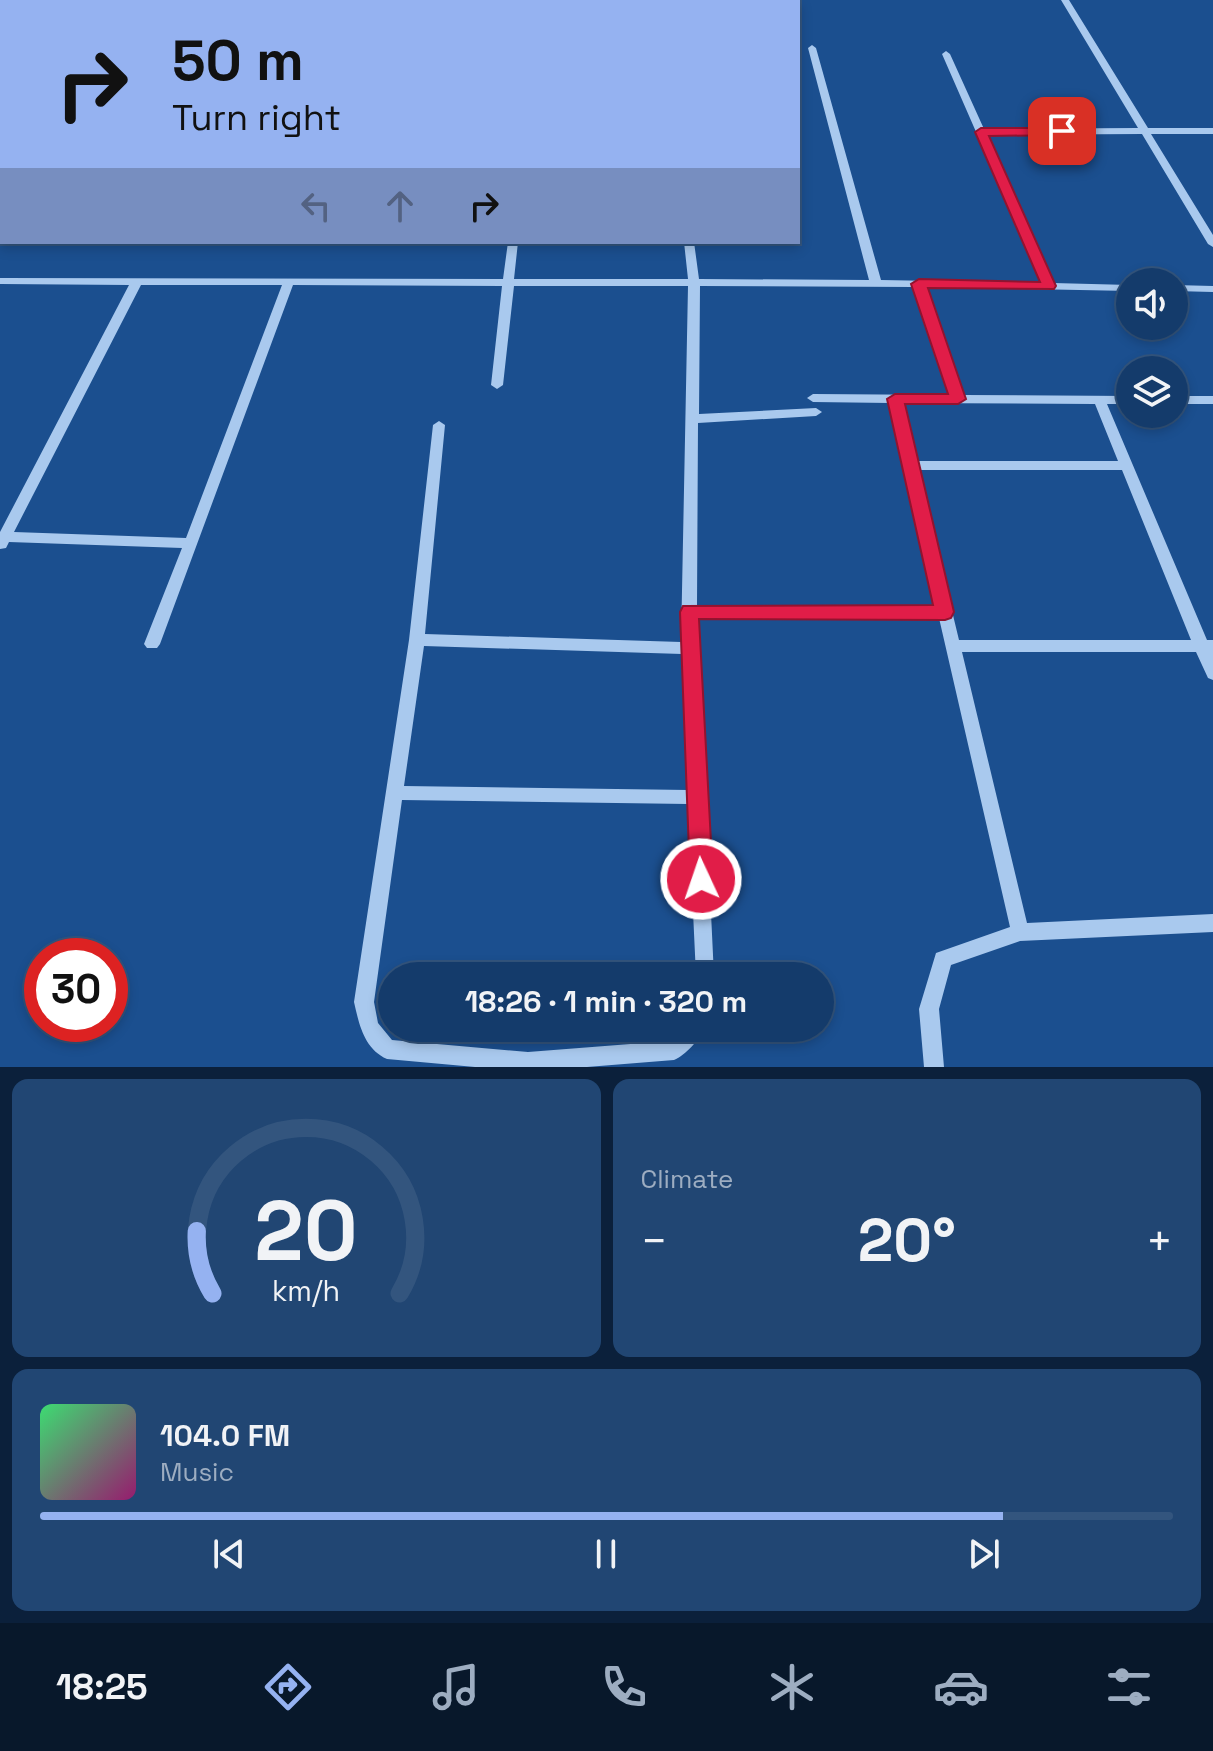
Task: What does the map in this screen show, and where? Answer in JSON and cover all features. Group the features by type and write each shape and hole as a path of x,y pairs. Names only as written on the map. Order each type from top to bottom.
{"street":[{"path":"1065,0 1213,244"},
{"path":"812,48 876,283"},
{"path":"946,54 1049,286"},
{"path":"981,132 1213,131"},
{"path":"497,385 513,244"},
{"path":"689,244 694,283 689,648 704,962"},
{"path":"0,281 876,283 1116,288"},
{"path":"137,281 2,540 191,543"},
{"path":"152,644 289,282"},
{"path":"919,284 958,399"},
{"path":"1188,288 1213,289"},
{"path":"691,419 895,399 1116,400"},
{"path":"895,399 1020,932"},
{"path":"1099,399 1207,646 1213,674"},
{"path":"1188,400 1213,400"},
{"path":"439,425 417,640 364,1002 369,1028 387,1049 528,1064 674,1050 681,1042"},
{"path":"910,465 1126,466"},
{"path":"689,612 945,612"},
{"path":"417,640 689,648"},
{"path":"953,646 1207,646"},
{"path":"397,793 697,797"},
{"path":"934,1067 929,1009 943,959 1020,932 1213,923"}],"route":[{"path":"701,879 689,612 945,612 895,399 958,399 919,284 1049,286 981,132 1062,131"}]}
